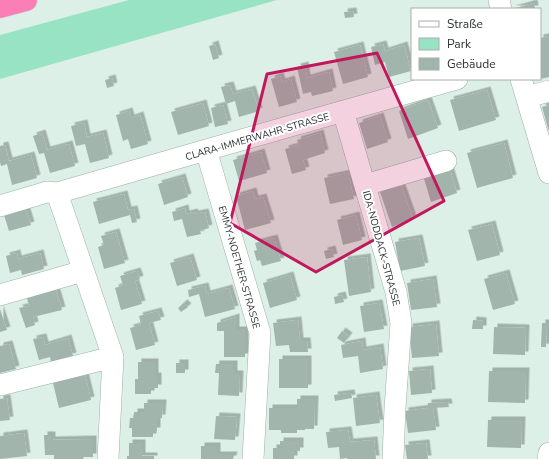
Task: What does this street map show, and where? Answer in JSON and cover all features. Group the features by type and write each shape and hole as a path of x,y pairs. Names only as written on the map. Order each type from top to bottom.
{"highway":[{"path":"0,7 26,0"}],"street":[{"name":"CLARA-IMMERWAHR-STRASSE","path":"0,206 47,192 57,193 453,80"},
{"path":"549,91 524,88 549,173"},
{"name":"IDA-NODDACK-STRASSE","path":"343,111 396,292 401,323 393,459"},
{"name":"EMMY-NOETHER-STRASSE","path":"206,150 260,333 253,459"},
{"path":"365,185 446,161"},
{"path":"57,193 113,357 108,459"},
{"path":"0,295 83,272"},
{"path":"0,385 113,357"},
{"path":"548,459 549,453"}],"highlighted area":[{"path":"377,53 444,201 316,272 230,223 267,74"}],"green space":[{"path":"129,0 277,0 0,79 0,35"}],"building":[{"path":"534,3 535,8 516,8"},
{"path":"353,11 354,17 345,18 344,12"},
{"path":"549,36 549,77 541,79 541,38"},
{"path":"215,44 219,58 213,60 209,46"},
{"path":"383,44 385,51 404,45 411,71 389,77 385,62 375,65 371,47"},
{"path":"360,45 368,77 343,84 334,52"},
{"path":"305,65 307,78 329,72 333,91 312,96 311,92 303,94 297,67"},
{"path":"280,76 282,82 291,79 297,102 279,107 271,79"},
{"path":"112,78 114,86 107,88 105,80"},
{"path":"230,85 233,94 252,89 259,111 239,117 235,101 226,104 221,87"},
{"path":"487,90 496,120 459,131 450,100"},
{"path":"428,100 438,128 408,139 399,111"},
{"path":"203,103 209,126 178,135 171,112"},
{"path":"223,105 228,124 215,127 211,108"},
{"path":"549,105 549,132 542,107"},
{"path":"129,111 131,118 140,115 148,144 131,149 128,139 123,141 116,115"},
{"path":"380,116 388,142 367,149 359,123"},
{"path":"84,123 87,137 103,133 109,158 90,163 85,144 76,146 71,126"},
{"path":"42,133 47,150 69,144 75,166 50,173 44,153 39,154 33,136"},
{"path":"320,133 325,153 303,160 306,170 292,174 285,149 299,145 297,140"},
{"path":"504,143 513,178 477,188 467,153"},
{"path":"5,145 9,161 31,155 37,178 12,185 7,164 1,166 0,162 0,146"},
{"path":"261,152 267,173 239,181 233,160"},
{"path":"448,163 457,193 431,202 422,172"},
{"path":"348,173 354,199 330,204 324,178"},
{"path":"182,177 188,197 164,205 158,184"},
{"path":"401,185 413,219 392,227 380,192"},
{"path":"253,191 255,199 263,197 271,223 245,230 236,196"},
{"path":"124,194 128,210 134,209 137,222 132,223 130,215 99,224 93,202"},
{"path":"185,208 186,214 205,212 209,228 200,231 201,234 187,237 182,219 174,221 172,212"},
{"path":"26,209 31,225 9,231 4,215"},
{"path":"356,215 362,240 343,245 337,220"},
{"path":"492,224 500,255 477,261 468,230"},
{"path":"116,232 125,263 104,269 98,247 104,245 101,236"},
{"path":"274,238 281,261 262,266 260,260 257,261 254,251 257,250 255,243"},
{"path":"419,238 425,266 400,271 395,242"},
{"path":"332,249 334,257 326,259 324,251"},
{"path":"17,253 18,259 40,253 44,269 22,275 21,270 10,273 6,256"},
{"path":"190,257 197,280 177,286 170,263"},
{"path":"367,257 371,292 349,296 344,260"},
{"path":"137,271 140,279 135,281 142,304 121,310 115,288 123,285 120,276"},
{"path":"506,273 515,304 493,310 484,279"},
{"path":"290,275 297,300 270,308 263,283"},
{"path":"433,279 437,307 411,310 407,283"},
{"path":"205,286 207,294 229,288 235,309 205,317 199,294 189,297 188,290"},
{"path":"56,290 62,310 33,317 35,325 26,328 19,308 29,306 27,298"},
{"path":"342,295 344,302 335,304 334,297"},
{"path":"184,303 188,307 181,312 178,308"},
{"path":"379,303 384,329 364,332 360,306"},
{"path":"0,309 7,330 0,332"},
{"path":"158,311 161,320 149,323 155,345 136,350 130,328 141,325 139,316"},
{"path":"236,317 236,330 245,330 245,357 224,357 224,331 217,331 217,323"},
{"path":"298,320 300,341 307,341 308,352 290,352 289,345 276,346 273,323"},
{"path":"473,320 483,321 483,329 472,329"},
{"path":"542,323 547,323 546,347 541,347"},
{"path":"436,324 439,356 412,358 409,327"},
{"path":"494,327 526,328 525,355 493,354"},
{"path":"342,331 349,336 344,343 337,338"},
{"path":"43,337 45,345 68,338 73,356 51,362 50,357 39,360 33,339"},
{"path":"362,341 363,350 380,347 383,369 360,373 358,356 343,358 341,345"},
{"path":"9,344 16,369 0,373 0,346"},
{"path":"279,359 308,359 308,388 279,388"},
{"path":"138,362 155,362 155,376 158,376 158,388 151,388 151,394 135,394 135,379 138,379"},
{"path":"176,363 185,363 185,373 176,373"},
{"path":"216,364 234,364 234,374 240,374 239,396 218,395 219,373 215,373"},
{"path":"430,369 432,393 411,395 409,371"},
{"path":"489,371 526,371 525,403 488,402"},
{"path":"85,375 91,400 59,408 53,383"},
{"path":"351,393 352,398 335,401 334,395"},
{"path":"376,395 380,423 356,426 353,398"},
{"path":"7,398 10,420 0,421 0,399"},
{"path":"297,399 315,399 314,429 297,430 297,433 281,433 281,430 269,430 269,408 297,408"},
{"path":"448,402 449,407 433,408 436,430 408,433 405,411 428,408 428,403"},
{"path":"144,403 163,403 162,418 157,418 157,431 153,431 153,437 132,437 132,428 129,428 130,418 134,418 134,412 144,412"},
{"path":"216,416 237,417 235,440 214,439"},
{"path":"488,420 522,420 521,448 487,447"},
{"path":"348,430 350,442 374,440 376,459 340,459 339,447 328,448 326,432"},
{"path":"24,433 27,456 0,459 0,436"},
{"path":"44,435 52,435 52,440 93,439 93,457 83,457 84,459 54,459 54,455 45,455"},
{"path":"280,441 300,441 300,451 294,451 294,459 273,459 273,448 280,448"},
{"path":"129,443 142,443 142,456 154,456 154,459 127,459 127,456 129,456"},
{"path":"426,443 428,459 407,459 405,445"},
{"path":"201,446 217,446 217,455 234,455 233,459 201,459"}]}
